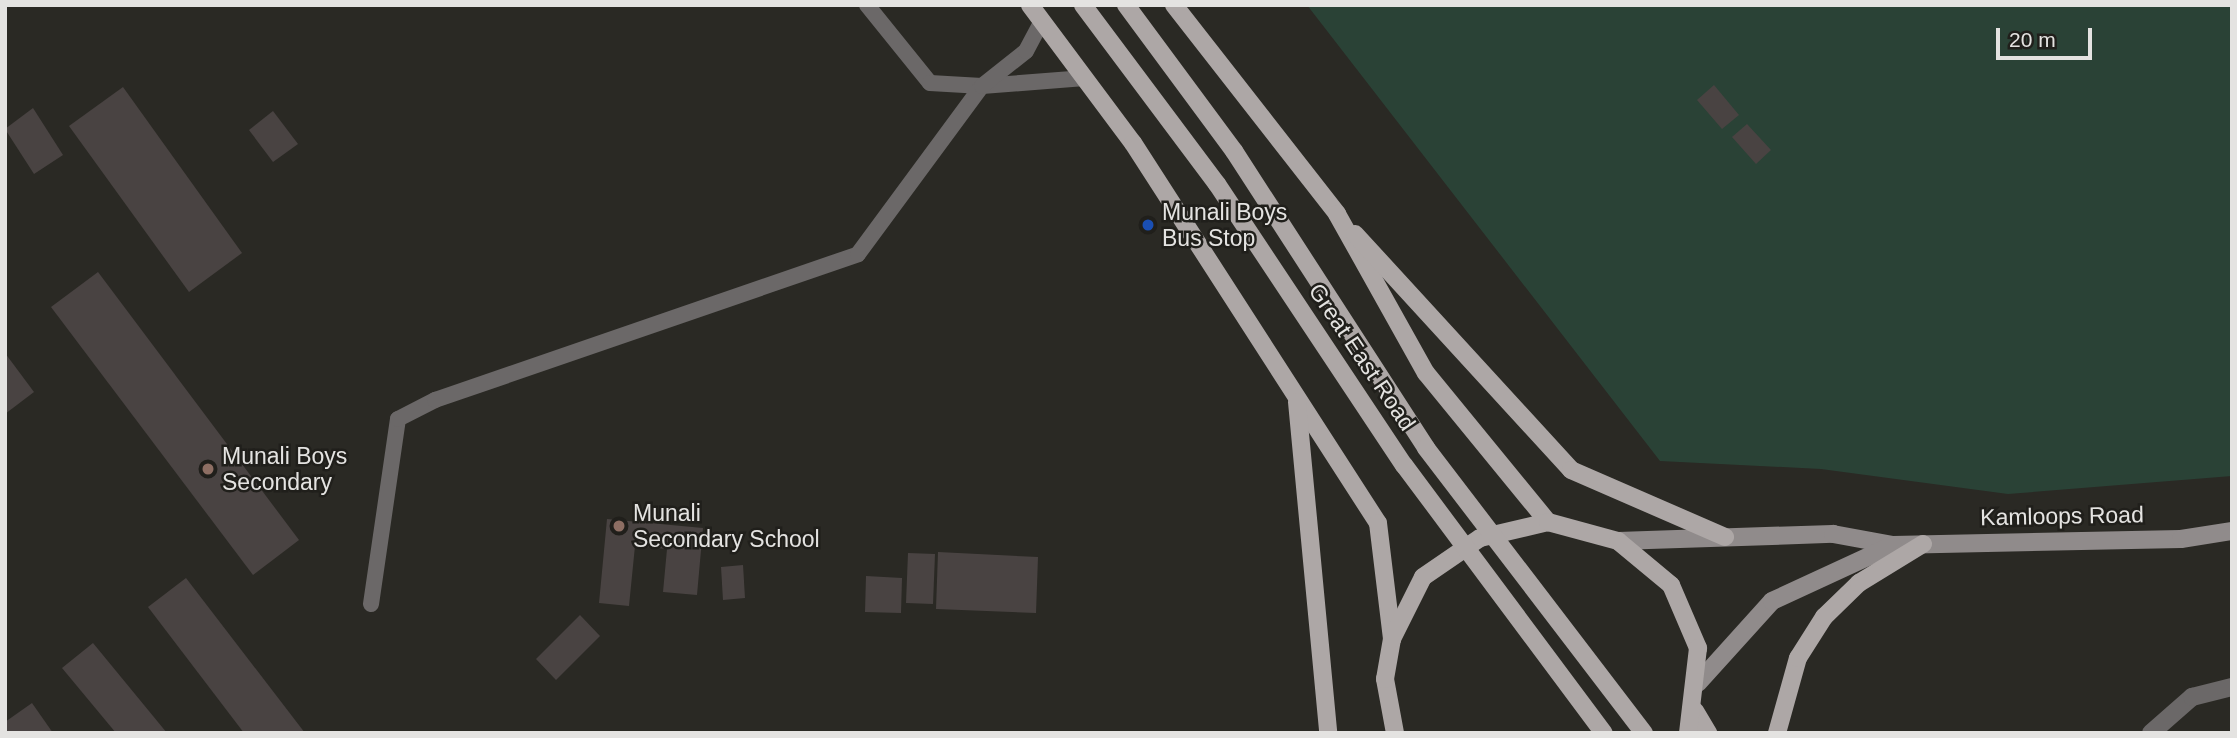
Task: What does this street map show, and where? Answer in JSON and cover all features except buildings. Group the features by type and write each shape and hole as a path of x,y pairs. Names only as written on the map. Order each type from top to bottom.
{"main road":[{"path":"1030,5 1085,78 1378,523 1392,639 1385,680 1395,733"},
{"name":"Great East Road","path":"1083,5 1217,184 1404,465 1604,733"},
{"name":"Great East Road","path":"1126,5 1234,152 1426,448 1644,733"},
{"name":"Great East Road","path":"1174,5 1337,214 1426,373 1548,522"},
{"path":"1337,214 1571,470 1725,537"},
{"path":"1296,397 1328,733"},
{"path":"1392,639 1423,577 1450,555 1480,538 1548,522 1618,541 1671,585 1698,648 1695,711 1688,733"},
{"name":"Kamloops Road","path":"1618,541 1833,534 1893,545 2181,539 2232,531"},
{"path":"1777,733 1798,658 1824,617 1859,583 1923,544"},
{"name":"Kamloops Road","path":"1698,682 1772,601 1893,545"},
{"path":"1695,711 1707,733"}],"street":[{"path":"2151,733 2192,697 2232,687"}],"lane":[{"path":"867,5 930,83 982,86 1085,78"},
{"path":"370,604 398,419 435,400 858,254 982,86 1026,51 1042,21"}],"green space":[{"path":"1307,5 2232,5 2232,476 2008,494 1821,469 1660,461"}],"place":[{"name":"Munali Boys Bus Stop","path":"1148,225"},
{"name":"Munali Boys Secondary","path":"208,469"},
{"name":"Munali Secondary School","path":"619,526"}]}
